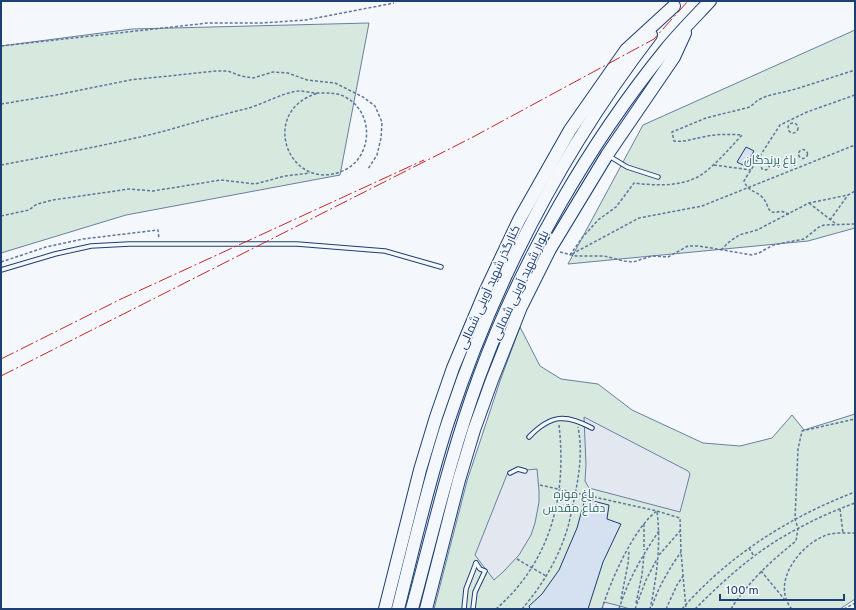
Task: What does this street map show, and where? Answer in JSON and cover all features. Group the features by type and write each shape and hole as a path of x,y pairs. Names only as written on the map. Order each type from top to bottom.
{"main road":[{"name":"بلوار شهید آوینی شمالی","path":"412,609 447,476 479,376 510,303 544,231 597,144 639,84 666,48 710,1"},
{"name":"بلوار شهید آوینی شمالی","path":"398,609 433,473 448,422 496,297 531,225 581,136 623,71 676,3"},
{"name":"کنارگذر شهید آوینی شمالی","path":"385,609 420,470 436,417 453,368 485,292 519,220 570,130 626,50 676,3"},
{"path":"426,609 459,480 474,430 521,307 550,249 606,155 674,57 689,24"}],"lane":[{"path":"606,155 627,167 658,178"},
{"path":"1,270 55,254 91,246 136,244 297,244 385,251 441,267"},
{"path":"530,436 540,426 553,420 565,418 576,420 592,428"},
{"path":"510,473 518,469 525,471"},
{"path":"464,609 466,590 476,563 480,569 485,571 475,592 473,609"}],"path":[{"path":"1,46 208,23 262,23 306,20 394,3"},
{"path":"570,255 582,238 598,220 616,207 634,182 654,185 677,183 693,179 703,174 742,135 710,136 685,142 674,141 672,132 706,118 750,107 758,100 767,96 814,84 855,70"},
{"path":"1,104 56,95 130,80 228,71 240,76 253,78 273,72 288,73 307,80 335,83 363,97 375,106 382,122 381,138 377,155 368,169"},
{"path":"1,165 71,152 160,132 255,107 298,91 332,93 346,98 357,107 365,119 367,134 361,154 357,160 346,169 333,174 319,174 300,165 290,155 285,141 285,127 294,108 305,98 318,93"},
{"path":"789,214 781,211 772,212 767,209 763,198 747,188 744,181 780,125 789,122 807,112 855,95"},
{"path":"789,122 797,125 798,128 795,132 790,132 788,130 789,122"},
{"path":"570,255 639,218 702,206 855,145"},
{"path":"804,150 806,151 807,157 802,159 800,158 798,154 799,152 804,150"},
{"path":"751,156 757,162 760,163 763,160 767,161 770,165 766,170 764,170 760,167 760,163"},
{"path":"714,164 751,170"},
{"path":"1,216 29,210 37,204 52,200 129,189 153,191 221,180 255,184 285,176 312,172"},
{"path":"721,250 739,235 757,230 809,203 848,195 855,191"},
{"path":"830,220 848,195"},
{"path":"809,203 836,224"},
{"path":"550,249 570,255 604,256 633,262 652,256 668,257 688,246 698,246 752,255 759,253 773,245 804,239 819,227 824,225 855,224"},
{"path":"496,609 514,592 532,568 551,528 556,512 562,465 559,419"},
{"path":"734,609 731,608 750,582 775,558 796,541 798,528 796,519 798,449 802,431 855,419"},
{"path":"522,609 546,576 560,549 566,533 576,492 580,464 579,433 576,420"},
{"path":"540,485 657,511 680,518 681,552 686,609"},
{"path":"682,609 715,576 749,548 796,519 825,504 855,492"},
{"path":"695,609 721,584 754,556 798,528 855,502"},
{"path":"840,509 843,533"},
{"path":"602,609 617,570 629,548 644,524 652,514 657,511"},
{"path":"651,609 658,556 659,532 657,511"},
{"path":"635,609 642,575 644,524"},
{"path":"635,609 646,580 658,556 680,531"},
{"path":"619,609 633,573 644,552 659,532"},
{"path":"787,601 784,587 788,572 795,558 811,544 825,536 855,533"},
{"path":"620,606 625,584 629,548"},
{"path":"749,548 754,556"},
{"path":"651,609 658,588 681,552"},
{"path":"518,559 546,576"},
{"path":"761,572 787,601 792,609"},
{"path":"666,609 677,585 683,576"},
{"path":"844,609 855,603"}],"green space":[{"path":"369,23 340,175 126,215 1,253 1,46 132,29"},
{"name":"باغ پرندگان","path":"855,30 855,228 808,241 568,264 643,125"},
{"name":"باغ موزه دفاع مقدس","path":"520,327 540,366 561,379 598,384 632,410 703,443 740,446 772,438 792,415 804,430 855,414 855,599 840,609 434,609 467,481 500,381"}],"shaded area":[{"path":"584,417 688,471 690,474 680,512 589,488 585,481 586,465"},
{"path":"537,469 539,502 531,535 519,555 494,580 475,555 508,472"},
{"path":"604,602 620,606 630,609 602,609"}],"building":[{"path":"746,147 754,151 745,166 737,162"},
{"path":"585,499 609,505 607,519 621,524 603,562 588,609 530,609 529,606 542,594 559,570 577,528"}],"power":[{"path":"1,376 473,137 654,39 688,1"},
{"path":"1,359 121,299 424,160"}]}
